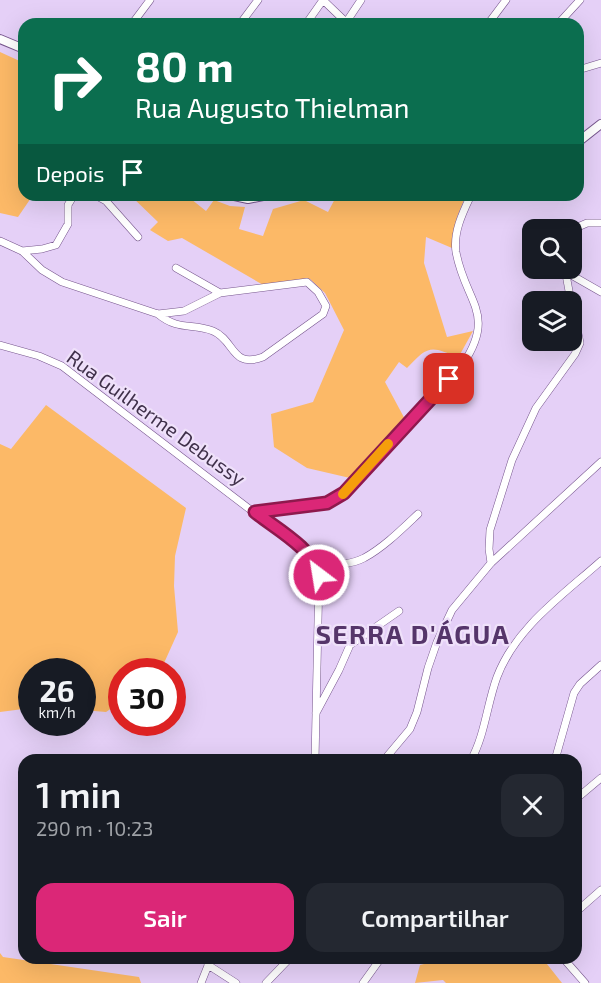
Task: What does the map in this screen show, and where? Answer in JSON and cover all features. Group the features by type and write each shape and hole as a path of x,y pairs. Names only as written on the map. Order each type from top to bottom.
{"street":[{"path":"136,18 150,0"},
{"path":"244,18 258,0"},
{"path":"310,18 323,0 341,18"},
{"path":"349,18 361,0"},
{"path":"492,18 506,0"},
{"path":"564,18 580,0"},
{"path":"0,39 18,46"},
{"path":"584,68 601,63"},
{"path":"584,137 601,124"},
{"path":"22,251 56,245 68,224 68,205 70,201"},
{"path":"106,201 138,237"},
{"path":"255,512 327,503 344,493 463,364 477,339 479,322 456,253 459,222 468,201"},
{"path":"582,225 601,223"},
{"path":"0,241 22,251 42,270 62,282 158,314 165,320 182,327 213,331 239,358 254,361 263,357 323,314 325,310 318,292 307,282 220,293 184,311 158,314"},
{"path":"176,268 220,293"},
{"path":"580,279 601,292"},
{"name":"Rua Guilherme Debussy","path":"0,345 39,356 62,366 255,512 311,556 318,566"},
{"path":"491,563 490,530 512,460 536,408 576,351"},
{"path":"389,754 410,729 437,642 452,610 491,563 601,462"},
{"path":"315,754 318,566 343,564 363,558 392,538 418,514"},
{"path":"473,754 497,676 508,653 527,627 601,561"},
{"path":"316,714 350,645 399,611"},
{"path":"557,754 573,693 601,665"},
{"path":"582,794 601,778"},
{"path":"582,907 601,890"},
{"path":"201,983 208,964"},
{"path":"212,964 236,983"},
{"path":"266,983 284,964"},
{"path":"363,983 377,964"},
{"path":"568,964 585,983"}],"shaded area":[{"path":"0,52 18,60 18,201 29,201 18,217 0,213"},
{"path":"136,201 194,201 206,211 213,201 230,206 245,207 239,229 263,236 273,209 301,201 306,201 328,212 334,201 464,201 457,217 452,248 426,237 424,263 447,337 473,331 458,358 435,349 419,356 407,368 399,362 385,382 407,423 350,478 307,468 274,447 271,414 313,402 344,330 325,293 310,279 265,286 182,238 168,241 150,230 158,222"},
{"path":"46,405 186,508 175,556 174,586 178,632 166,658 108,658 108,711 106,712 96,711 96,658 18,658 18,710 0,712 0,444 11,449"},
{"path":"0,953 3,957 18,959 18,964 51,964 139,977 141,983 0,983"},
{"path":"547,964 562,983 446,983 443,980 415,983 420,965"}],"slow traffic":[{"path":"343,494 388,444"}],"district":[{"name":"SERRA D'ÁGUA","path":"413,635"}],"route":[{"path":"319,575 318,566 311,556 255,512 327,503 344,493 449,379"}]}
